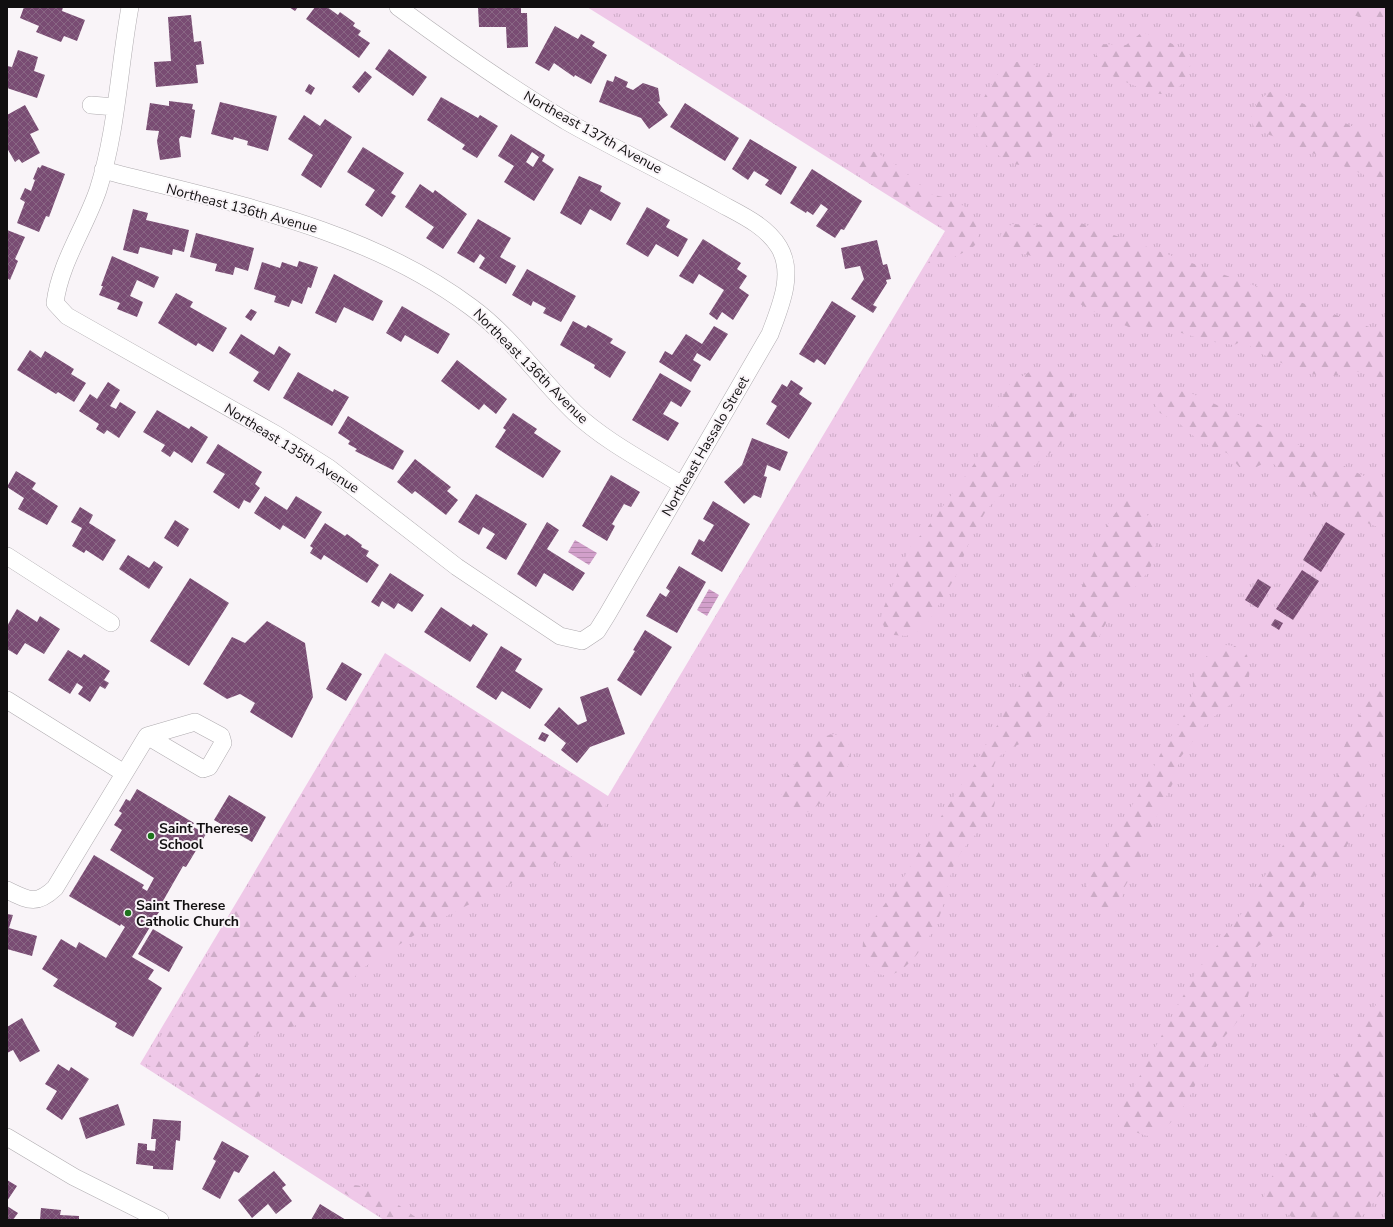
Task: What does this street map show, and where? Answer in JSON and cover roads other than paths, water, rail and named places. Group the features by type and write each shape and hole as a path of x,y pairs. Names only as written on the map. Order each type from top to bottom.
{"street":[{"path":"103,170 111,137 130,7"},
{"name":"Northeast 137th Avenue","path":"398,7 447,43 566,120 666,173 757,224 772,238"},
{"path":"91,105 115,107"},
{"name":"Northeast 135th Avenue","path":"103,170 98,190 62,273 57,289 55,303 67,316 270,431 329,468 457,566 560,636 582,641"},
{"name":"Northeast 136th Avenue","path":"103,170 298,221 353,241 397,262 450,292 472,307 502,333 575,413 594,429 682,485"},
{"name":"Northeast Hassalo Street","path":"582,641 597,631 770,334 782,303 786,278 786,264 779,247 772,238"},
{"path":"7,556 111,623"},
{"path":"7,700 124,773"},
{"path":"7,890 23,898 34,901 46,896 55,888 147,736"},
{"path":"7,1137 74,1177 160,1220"}],"place":[{"name":"Saint Therese School","path":"151,836"},
{"name":"Saint Therese Catholic Church","path":"128,913"}]}
